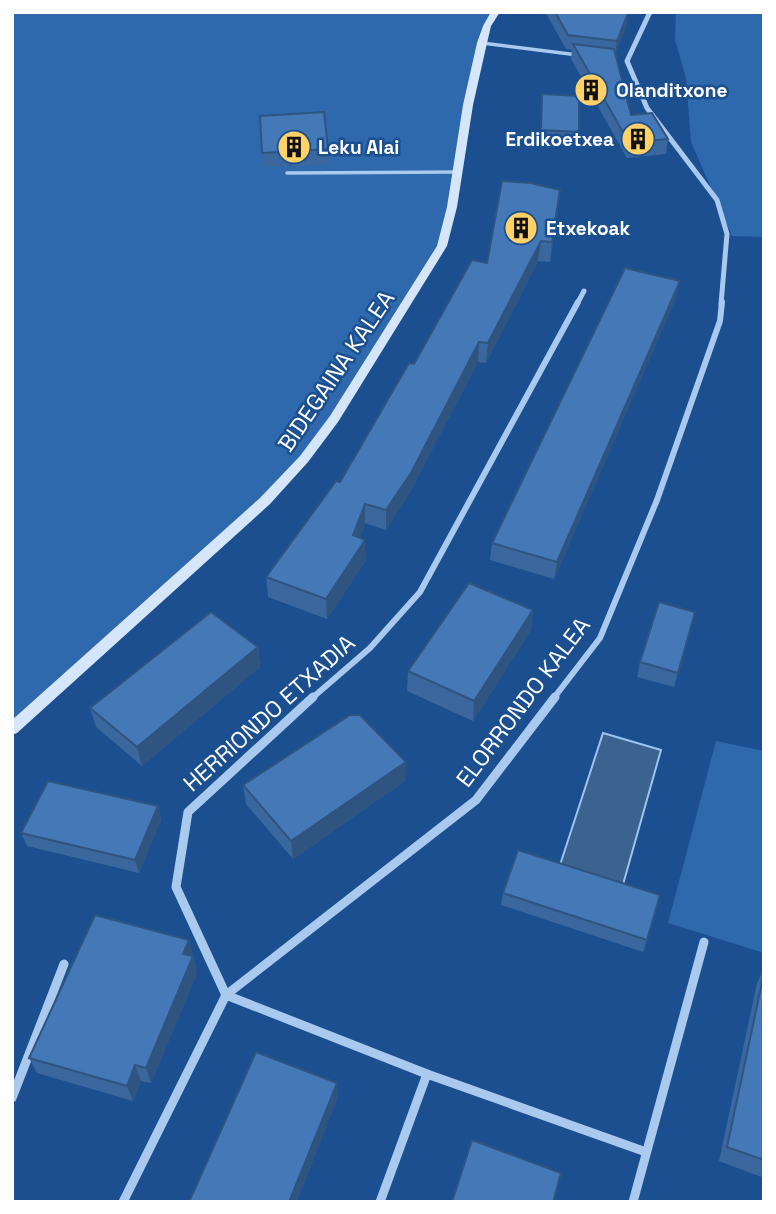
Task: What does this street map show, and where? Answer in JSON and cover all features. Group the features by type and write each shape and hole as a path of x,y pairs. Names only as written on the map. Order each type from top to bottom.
{"street":[{"name":"BIDEGAINA KALEA","path":"12,729 265,501 304,459 334,419 442,246 482,43 487,26 496,12"},
{"name":"ELORRONDO KALEA","path":"123,1202 226,995 477,800 600,638 657,500 720,321 727,234 717,200 647,108 626,61 650,12"},
{"name":"HERRIONDO ETXADIA","path":"226,995 176,887 188,811 275,730 370,648 420,592 583,292"},
{"path":"634,1202 704,943"},
{"path":"12,1098 64,964"},
{"path":"226,995 427,1074 646,1152"},
{"path":"380,1202 427,1074"}],"lane":[{"path":"482,43 587,56"},
{"path":"287,173 457,172"}],"shaded area":[{"path":"12,12 496,12 487,26 442,246 335,419 265,501 12,729"},
{"path":"676,12 764,12 764,237 732,236 691,142 686,78 675,40"},
{"path":"603,733 661,750 622,888 559,868"},
{"path":"716,741 764,751 764,953 668,923"}],"building":[{"path":"555,12 628,13 617,41 568,35"},
{"path":"573,44 614,49 631,115 652,113 668,139 629,143"},
{"path":"542,94 579,96 579,132 541,130"},
{"name":"Leku Alai","path":"324,112 328,149 262,153 260,116"},
{"path":"502,181 531,183 560,190 552,242 541,241 488,343 479,342 411,473 386,510 365,504 353,535 365,540 326,599 266,577 336,481 340,482 409,363 414,364 472,260 487,263"},
{"path":"625,268 680,281 557,562 492,543"},
{"path":"469,583 533,610 474,701 408,671"},
{"path":"659,602 695,612 678,673 640,662"},
{"path":"211,612 258,647 137,747 90,708"},
{"path":"350,715 360,715 406,762 291,841 243,785"},
{"path":"48,781 158,806 135,860 21,833"},
{"path":"518,850 660,895 647,940 503,893"},
{"path":"95,915 189,940 183,954 193,956 146,1068 135,1065 127,1086 29,1058"},
{"path":"764,973 764,1160 727,1147"},
{"path":"256,1052 337,1083 289,1202 189,1202"},
{"path":"472,1140 561,1173 553,1202 452,1202"}],"place":[{"name":"Olanditxone","path":"591,90"},
{"name":"Erdikoetxea","path":"638,139"},
{"name":"Leku Alai","path":"294,147"},
{"name":"Etxekoak","path":"521,228"}]}
